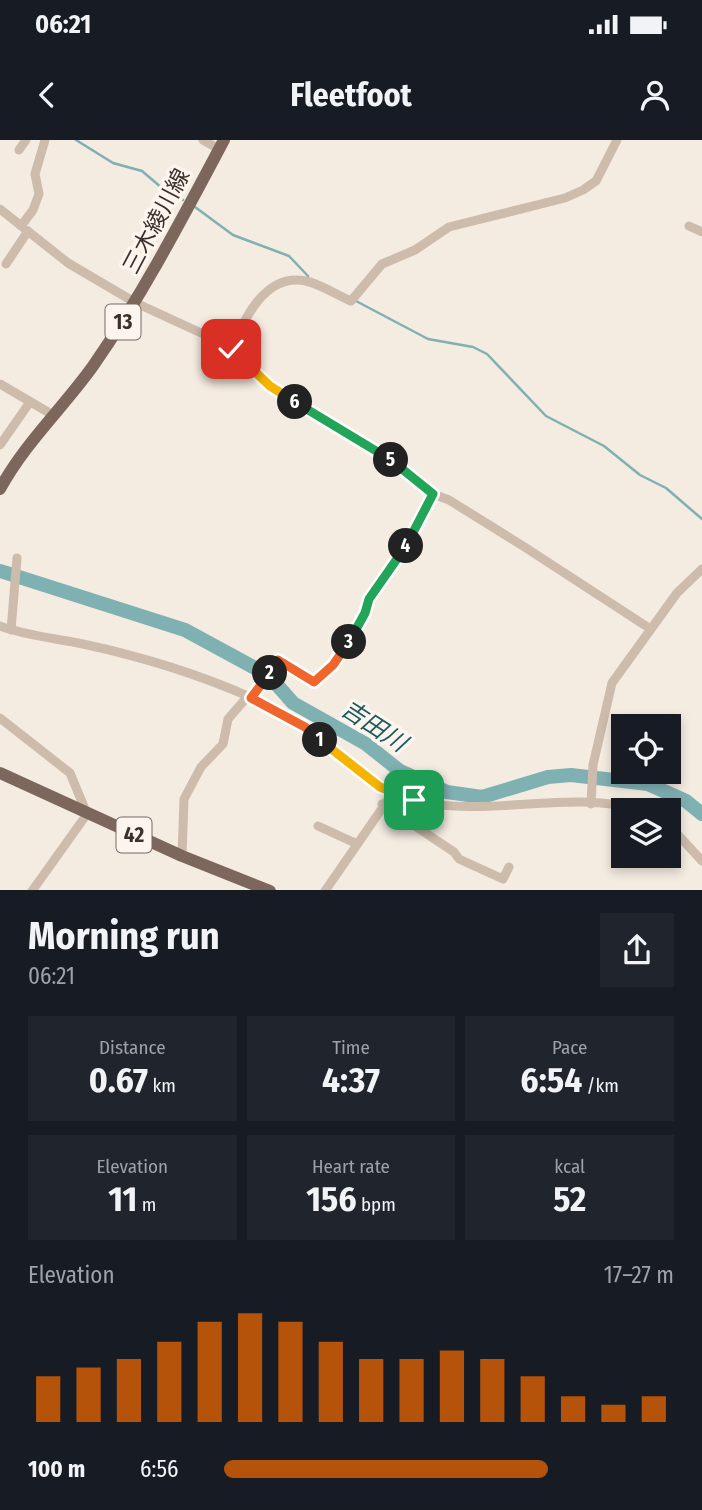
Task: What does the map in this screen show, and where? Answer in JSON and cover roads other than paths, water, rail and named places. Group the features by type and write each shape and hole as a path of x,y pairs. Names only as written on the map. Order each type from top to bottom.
{"main road":[{"name":"三木綾川線","path":"0,489 15,463 91,369 135,303 221,145"},
{"name":"42","path":"0,772 182,856 267,890"}],"street":[{"path":"19,150 26,140"},
{"path":"6,264 39,194 35,173 45,140"},
{"path":"203,140 221,145"},
{"path":"231,349 258,300 286,281 306,281 351,301 382,264 415,250 449,227 565,198 583,190 596,181 617,140"},
{"path":"0,209 68,263 135,303 206,334 231,349 270,386 304,410 394,461 433,494 523,546 649,628"},
{"path":"689,226 702,232"},
{"path":"0,384 53,415"},
{"path":"0,445 30,402"},
{"path":"182,856 184,799 201,767 223,744 229,719 258,688 278,660 314,682 323,677 348,644 365,613 369,599 417,528 433,494"},
{"path":"11,630 18,561"},
{"path":"592,800 593,765 612,683 649,628 677,593 702,569"},
{"path":"0,626 109,650 250,697 305,727 356,771 391,793 461,808 592,800 611,804"},
{"path":"0,718 70,773 87,814 33,890"},
{"path":"326,890 391,793"},
{"path":"382,804 478,870 503,879 509,867"},
{"path":"318,826 355,843"},
{"path":"681,838 702,861"}],"waterway":[{"path":"76,140 113,163 142,171 169,194 183,200"},
{"path":"195,207 233,235 289,256 308,276"},
{"path":"356,301 428,339 473,347 487,354 546,416 604,446 640,475 666,488 702,519"},
{"name":"吉田川","path":"0,571 185,630 255,668 278,686 293,703 366,744 400,771 447,792 482,797 548,777 571,775 648,784 686,801 702,814"}]}
